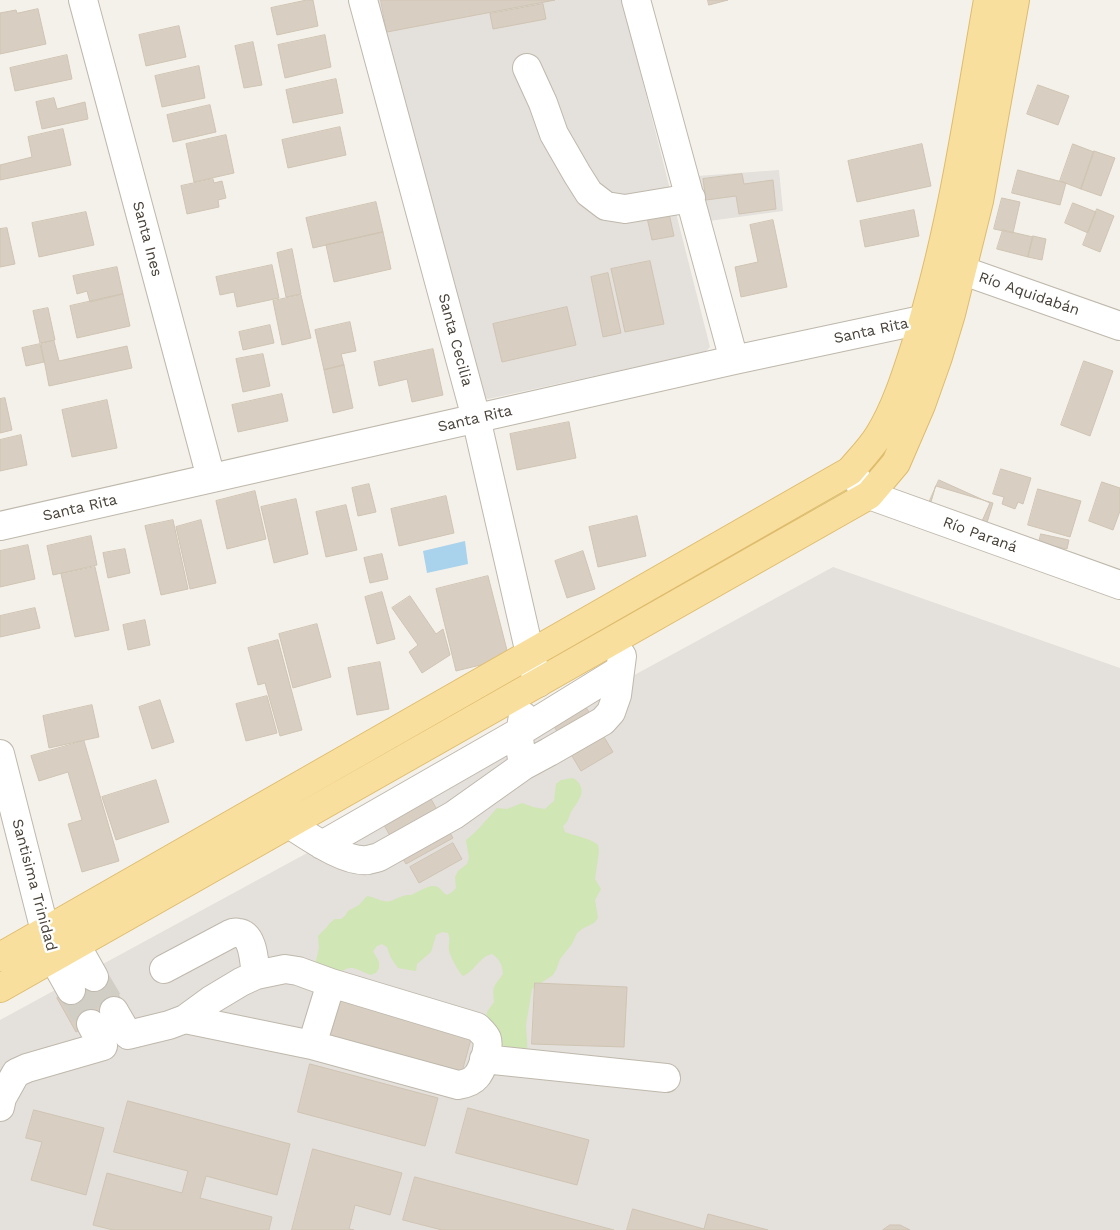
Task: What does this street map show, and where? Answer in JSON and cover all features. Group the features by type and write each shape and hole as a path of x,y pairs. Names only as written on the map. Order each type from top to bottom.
{"main road":[{"path":"0,988 869,495 896,463 921,405 951,314 950,267 953,195 988,0"},
{"path":"0,957 850,471 879,435 897,398 923,320 950,267 979,201 1015,0"}],"street":[{"name":"Santa Ines","path":"83,0 211,478"},
{"name":"Santa Cecilia","path":"363,0 476,418 530,654 530,687 519,739 523,766"},
{"path":"636,0 734,360"},
{"path":"527,68 543,103 554,134 589,193 606,206 625,209 690,198"},
{"name":"Río Aquidabán","path":"950,267 1120,326"},
{"name":"Santa Rita","path":"0,526 734,360 951,314"},
{"path":"850,471 869,495"},
{"name":"Río Paraná","path":"869,495 1120,585"},
{"path":"288,824 322,845 355,859 367,860 380,857 454,815 523,766 603,720 611,712 615,704 625,634"},
{"path":"322,845 521,730 620,670"},
{"name":"Santisima Trinidad","path":"1,763 45,931 64,951"},
{"path":"164,969 230,934 239,932 247,937 250,944 256,976"},
{"path":"64,951 94,977"},
{"path":"64,951 71,990"},
{"path":"0,1107 8,1072 27,1068 103,1027 128,1034 169,1025 185,1019 211,1000 241,982 256,976 285,969 298,971 331,983 477,1027 484,1033 489,1046 476,1078 458,1085 312,1045 185,1019"},
{"path":"312,1045 331,983"},
{"path":"484,1059 666,1078"}],"shaded area":[{"path":"371,0 622,0 710,347 705,352 488,399 476,393"},
{"path":"779,170 783,211 709,221 697,176"},
{"path":"833,567 1120,668 1120,1230 0,1230 0,1020"}],"green space":[{"path":"849,486 854,490 558,658 557,653"},
{"path":"573,778 581,786 582,791 563,826 565,832 587,839 598,845 599,851 595,879 601,889 595,900 598,918 594,923 577,933 572,944 560,959 553,975 532,989 526,1025 527,1049 503,1047 498,1044 486,1018 487,1012 494,1002 494,986 503,974 499,960 492,954 480,961 471,971 463,976 449,952 448,933 442,932 436,935 431,952 417,964 416,971 398,968 391,958 387,947 382,944 373,951 379,962 379,968 376,973 370,975 351,968 343,970 332,977 315,965 319,948 318,936 335,919 341,919 367,896 391,901 431,886 438,887 447,895 456,888 455,877 458,871 467,864 469,858 466,840 497,808 507,809 522,803 545,809 554,801 556,784 561,780"}],"water":[{"path":"465,541 468,564 427,573 423,551"}],"building":[{"path":"313,0 318,26 277,35 271,8"},
{"path":"381,0 555,0 387,32"},
{"path":"708,0 728,0 709,5"},
{"path":"543,4 546,19 493,29 490,14"},
{"path":"38,9 46,44 0,54 0,13 16,10 17,13"},
{"path":"179,26 186,57 146,66 139,35"},
{"path":"325,35 331,67 285,78 278,45"},
{"path":"253,42 262,85 244,88 235,46"},
{"path":"67,55 72,79 15,91 10,68"},
{"path":"199,66 205,98 162,107 155,76"},
{"path":"336,79 343,113 293,123 286,90"},
{"path":"1038,85 1069,96 1058,125 1027,114"},
{"path":"54,98 57,109 85,102 88,119 42,129 36,102"},
{"path":"210,105 216,132 173,142 167,115"},
{"path":"340,127 346,155 288,168 282,140"},
{"path":"63,129 71,165 0,180 0,165 32,157 28,137"},
{"path":"226,135 234,173 194,182 186,144"},
{"path":"922,144 931,186 857,202 848,161"},
{"path":"1073,144 1094,152 1081,189 1060,181"},
{"path":"1094,151 1115,158 1101,196 1081,189"},
{"path":"1018,170 1066,183 1060,205 1012,193"},
{"path":"742,174 744,184 773,180 776,209 739,214 736,196 706,200 703,179"},
{"path":"213,179 214,183 222,181 226,198 218,200 219,207 187,214 181,186"},
{"path":"1002,198 1020,202 1013,233 994,229"},
{"path":"376,202 383,232 313,248 306,218"},
{"path":"1073,203 1096,212 1088,233 1065,223"},
{"path":"668,209 674,236 652,240 646,213"},
{"path":"1097,209 1114,216 1100,252 1083,245"},
{"path":"914,210 919,236 865,247 860,221"},
{"path":"86,212 94,245 39,257 32,223"},
{"path":"773,220 787,287 741,297 735,267 758,262 750,225"},
{"path":"7,228 15,264 0,267 0,229"},
{"path":"1003,230 1033,237 1028,257 997,249"},
{"path":"383,232 391,269 334,282 326,245"},
{"path":"1033,236 1046,239 1042,260 1028,257"},
{"path":"292,249 301,294 286,297 277,253"},
{"path":"650,261 664,324 625,332 611,269"},
{"path":"272,265 279,298 237,307 234,292 220,295 216,277"},
{"path":"117,267 123,294 90,302 87,291 77,294 73,276"},
{"path":"608,273 621,333 603,337 591,277"},
{"path":"123,294 130,326 77,338 70,306"},
{"path":"301,295 311,338 282,345 273,301"},
{"path":"567,307 576,345 502,362 493,324"},
{"path":"48,308 55,340 40,343 33,311"},
{"path":"350,322 356,351 341,354 344,365 324,370 315,330"},
{"path":"270,325 274,343 243,350 239,332"},
{"path":"54,341 59,361 127,346 132,368 49,386 41,344"},
{"path":"40,344 44,362 26,366 22,348"},
{"path":"433,349 443,395 412,402 407,379 379,386 374,362"},
{"path":"263,354 270,386 243,392 236,359"},
{"path":"1084,361 1113,371 1090,436 1061,425"},
{"path":"344,365 353,408 333,413 324,370"},
{"path":"282,394 288,421 238,432 232,405"},
{"path":"5,398 12,430 0,433 0,399"},
{"path":"107,400 117,448 72,457 62,410"},
{"path":"569,422 576,458 517,470 510,434"},
{"path":"21,435 27,465 0,471 0,440"},
{"path":"1001,469 1031,478 1023,504 1018,502 1015,509 1002,504 1004,497 993,494"},
{"path":"939,480 990,503 979,528 928,505"},
{"path":"1102,482 1120,488 1120,511 1113,530 1089,521"},
{"path":"369,484 376,512 358,516 352,488"},
{"path":"936,486 993,503 986,526 929,510"},
{"path":"1038,489 1081,501 1070,537 1028,525"},
{"path":"255,491 266,539 227,549 216,501"},
{"path":"446,496 454,533 399,546 391,509"},
{"path":"296,499 308,554 274,563 261,507"},
{"path":"346,505 357,550 326,557 316,512"},
{"path":"637,516 646,556 598,567 589,527"},
{"path":"173,520 188,589 161,595 145,526"},
{"path":"201,520 216,583 190,589 176,527"},
{"path":"1041,534 1069,540 1067,549 1039,543"},
{"path":"91,536 97,565 53,575 47,546"},
{"path":"28,545 35,579 0,587 0,551"},
{"path":"125,549 130,573 108,578 103,553"},
{"path":"583,551 595,589 567,598 555,561"},
{"path":"382,554 388,579 370,583 364,558"},
{"path":"95,567 109,630 75,637 61,574"},
{"path":"488,576 509,658 456,671 436,589"},
{"path":"382,592 395,639 377,644 365,597"},
{"path":"410,596 436,634 443,629 450,655 422,673 409,652 418,645 392,608"},
{"path":"35,608 40,628 0,637 0,616"},
{"path":"145,620 150,645 128,650 123,625"},
{"path":"317,624 331,677 293,688 279,634"},
{"path":"278,640 302,730 280,736 265,683 258,685 248,648"},
{"path":"380,662 389,709 357,715 348,668"},
{"path":"267,696 277,733 246,741 236,704"},
{"path":"581,699 613,752 581,771 549,718"},
{"path":"160,700 174,742 152,749 139,707"},
{"path":"92,705 99,737 49,748 43,716"},
{"path":"84,741 119,861 82,872 68,824 82,820 68,772 39,781 31,756"},
{"path":"156,780 169,822 116,840 102,797"},
{"path":"427,792 453,838 406,864 380,818"},
{"path":"453,843 462,859 419,883 410,867"},
{"path":"105,971 124,1005 76,1032 57,998"},
{"path":"535,983 627,987 624,1047 532,1044"},
{"path":"334,993 473,1032 460,1079 320,1040"},
{"path":"310,1064 438,1098 425,1146 298,1112"},
{"path":"128,1101 290,1144 277,1195 206,1176 200,1198 272,1217 269,1230 113,1230 93,1225 107,1173 182,1193 188,1171 114,1152"},
{"path":"468,1108 589,1140 577,1185 456,1153"},
{"path":"34,1110 104,1128 86,1195 31,1180 42,1142 26,1138"},
{"path":"313,1149 402,1173 390,1215 355,1205 349,1229 354,1230 292,1230"},
{"path":"415,1177 614,1230 442,1230 403,1220"},
{"path":"633,1209 704,1229 708,1214 768,1230 627,1230"},
{"path":"890,1225 900,1225 910,1230 883,1230"}],"tunnel":[{"path":"94,977 114,1011"},
{"path":"71,990 91,1024"}]}
